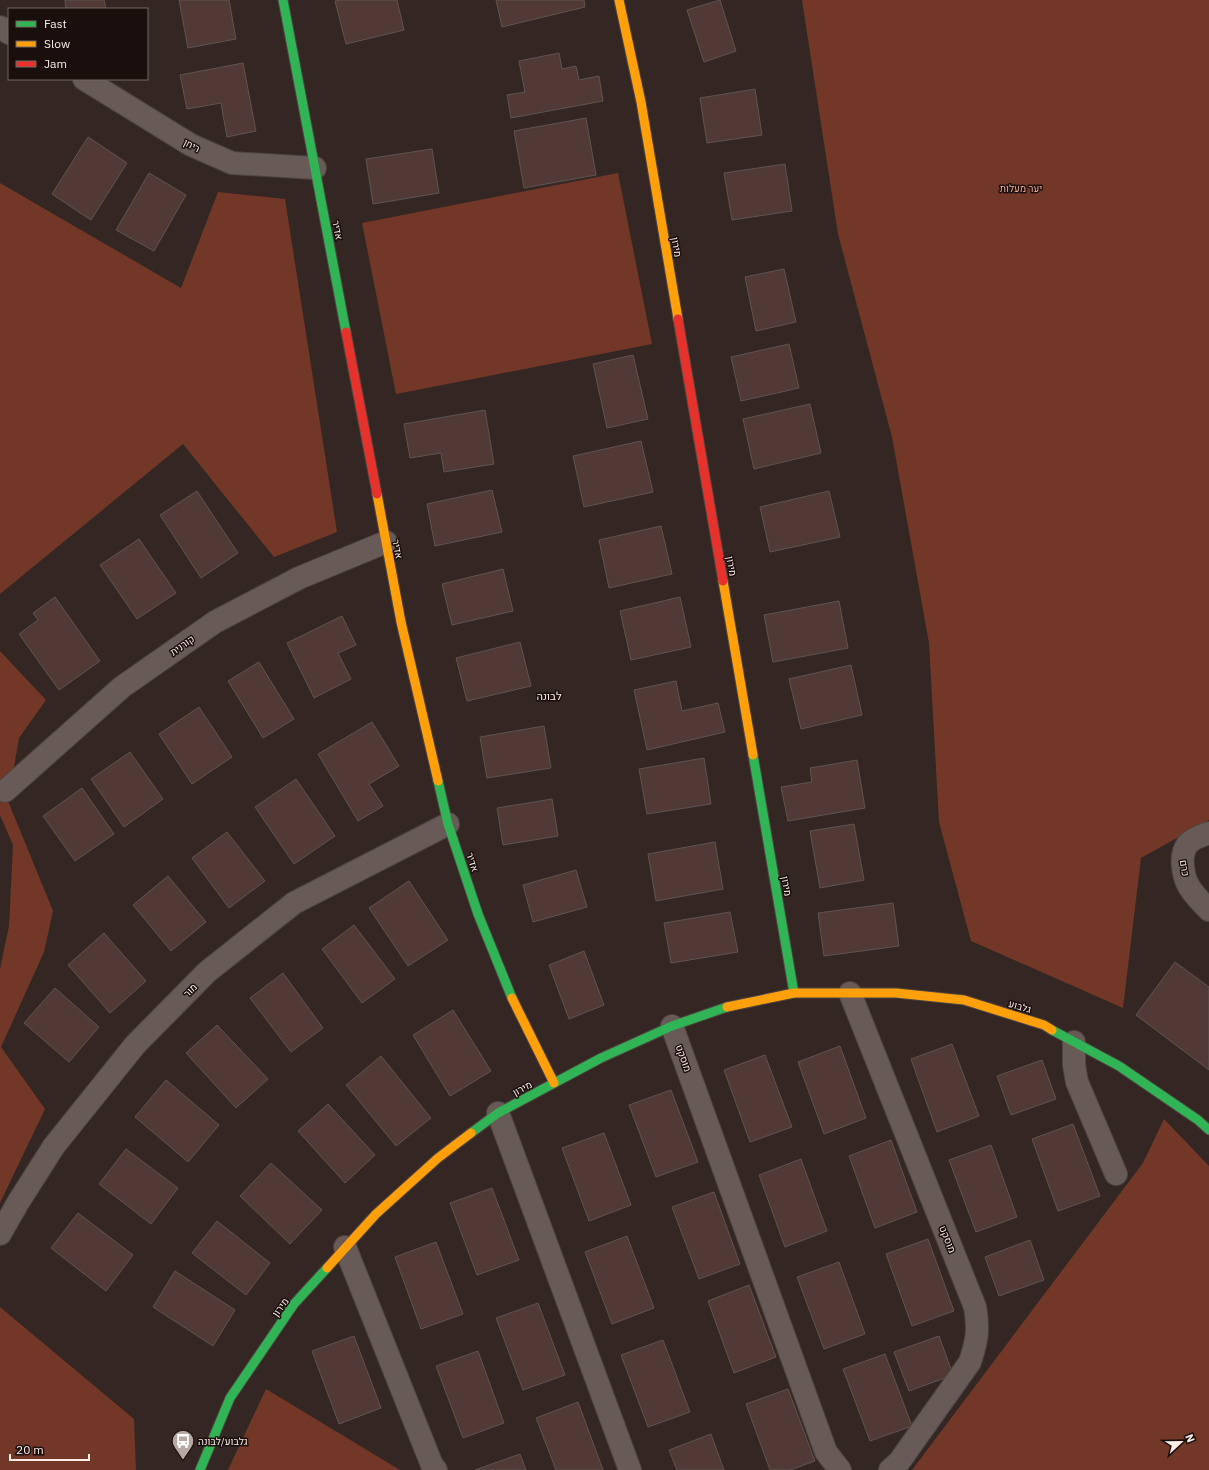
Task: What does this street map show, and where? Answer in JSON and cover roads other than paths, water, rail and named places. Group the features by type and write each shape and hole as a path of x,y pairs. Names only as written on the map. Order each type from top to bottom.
{"street":[{"name":"אדיר","path":"283,0 401,622 448,824 478,914 507,986 554,1083"},
{"name":"מירון","path":"200,1470 230,1398 294,1304 376,1214 438,1158 498,1113 601,1058 672,1026 732,1005 794,993 642,109 619,0"},
{"name":"ריחן","path":"86,80 191,145 232,163 315,168"},
{"name":"קורנית","path":"5,791 122,687 215,622 298,578 386,542"},
{"name":"מור","path":"0,1234 54,1146 135,1045 208,972 294,903 448,824"},
{"name":"כרם","path":"1209,833 1202,835 1188,844 1183,856 1184,872 1191,890 1209,910"},
{"name":"גלבוע","path":"794,993 896,993 964,1000 1044,1025 1119,1066 1198,1120 1209,1130"},
{"name":"מוסקט","path":"850,993 975,1308 978,1327 970,1362 899,1462 890,1470"},
{"name":"מוסקט","path":"672,1026 826,1452 840,1470"},
{"path":"1074,1042 1074,1065 1077,1082 1116,1174"},
{"path":"498,1113 630,1470"},
{"path":"346,1247 432,1465 436,1470"}],"place":[{"name":"גלבוע/לבונה","path":"183,1460"}],"district":[{"name":"לבונה","path":"549,696"}],"park label":[{"name":"יער מעלות","path":"1021,188"}]}
